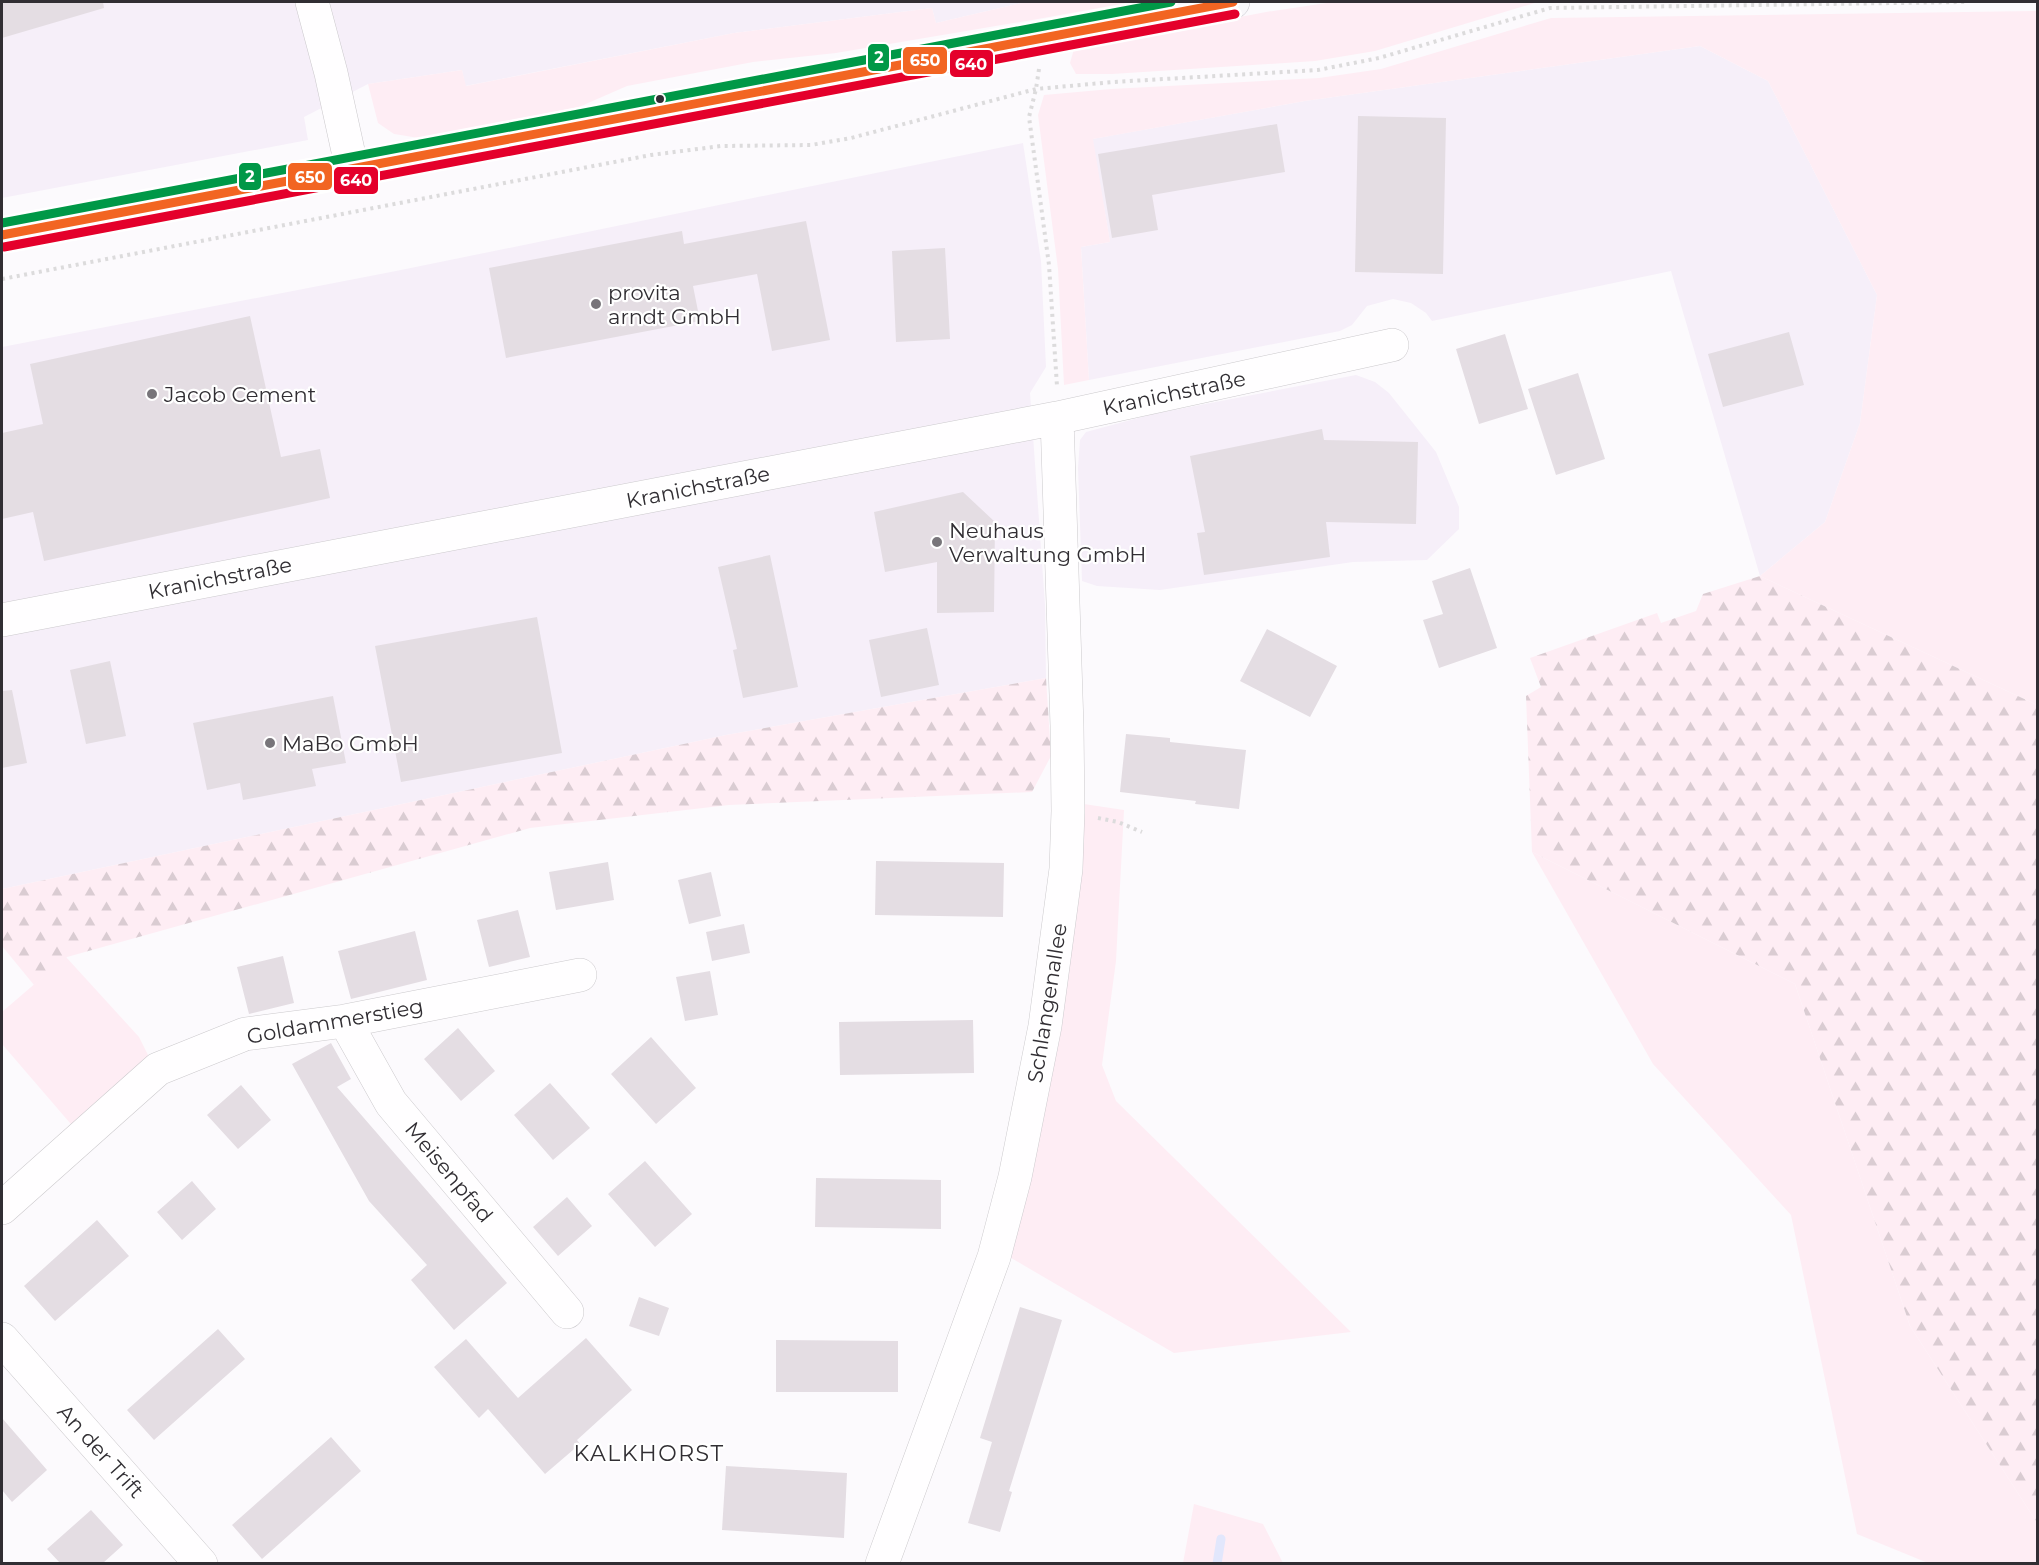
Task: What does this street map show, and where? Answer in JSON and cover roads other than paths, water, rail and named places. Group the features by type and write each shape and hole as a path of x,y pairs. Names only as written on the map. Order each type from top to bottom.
{"main road":[{"path":"2,236 1233,2"}],"street":[{"path":"312,2 352,169"},
{"name":"Kranichstraße","path":"2,620 1057,418 1392,345"},
{"name":"Schlangenallee","path":"882,1563 994,1257 1015,1177 1047,1015 1065,880 1068,811 1057,418"},
{"name":"Goldammerstieg","path":"2,1208 158,1069 245,1034 345,1021 580,975"},
{"name":"Meisenpfad","path":"345,1021 391,1103 567,1312"},
{"name":"An der Trift","path":"2,1339 201,1563"}],"waterway":[{"path":"1217,1564 1221,1539"}],"place":[{"name":"provita arndt GmbH","path":"596,304"},
{"name":"Jacob Cement","path":"152,394"},
{"name":"Neuhaus Verwaltung GmbH","path":"937,542"},
{"name":"MaBo GmbH","path":"270,743"}],"district":[{"name":"KALKHORST","path":"649,1453"}]}
